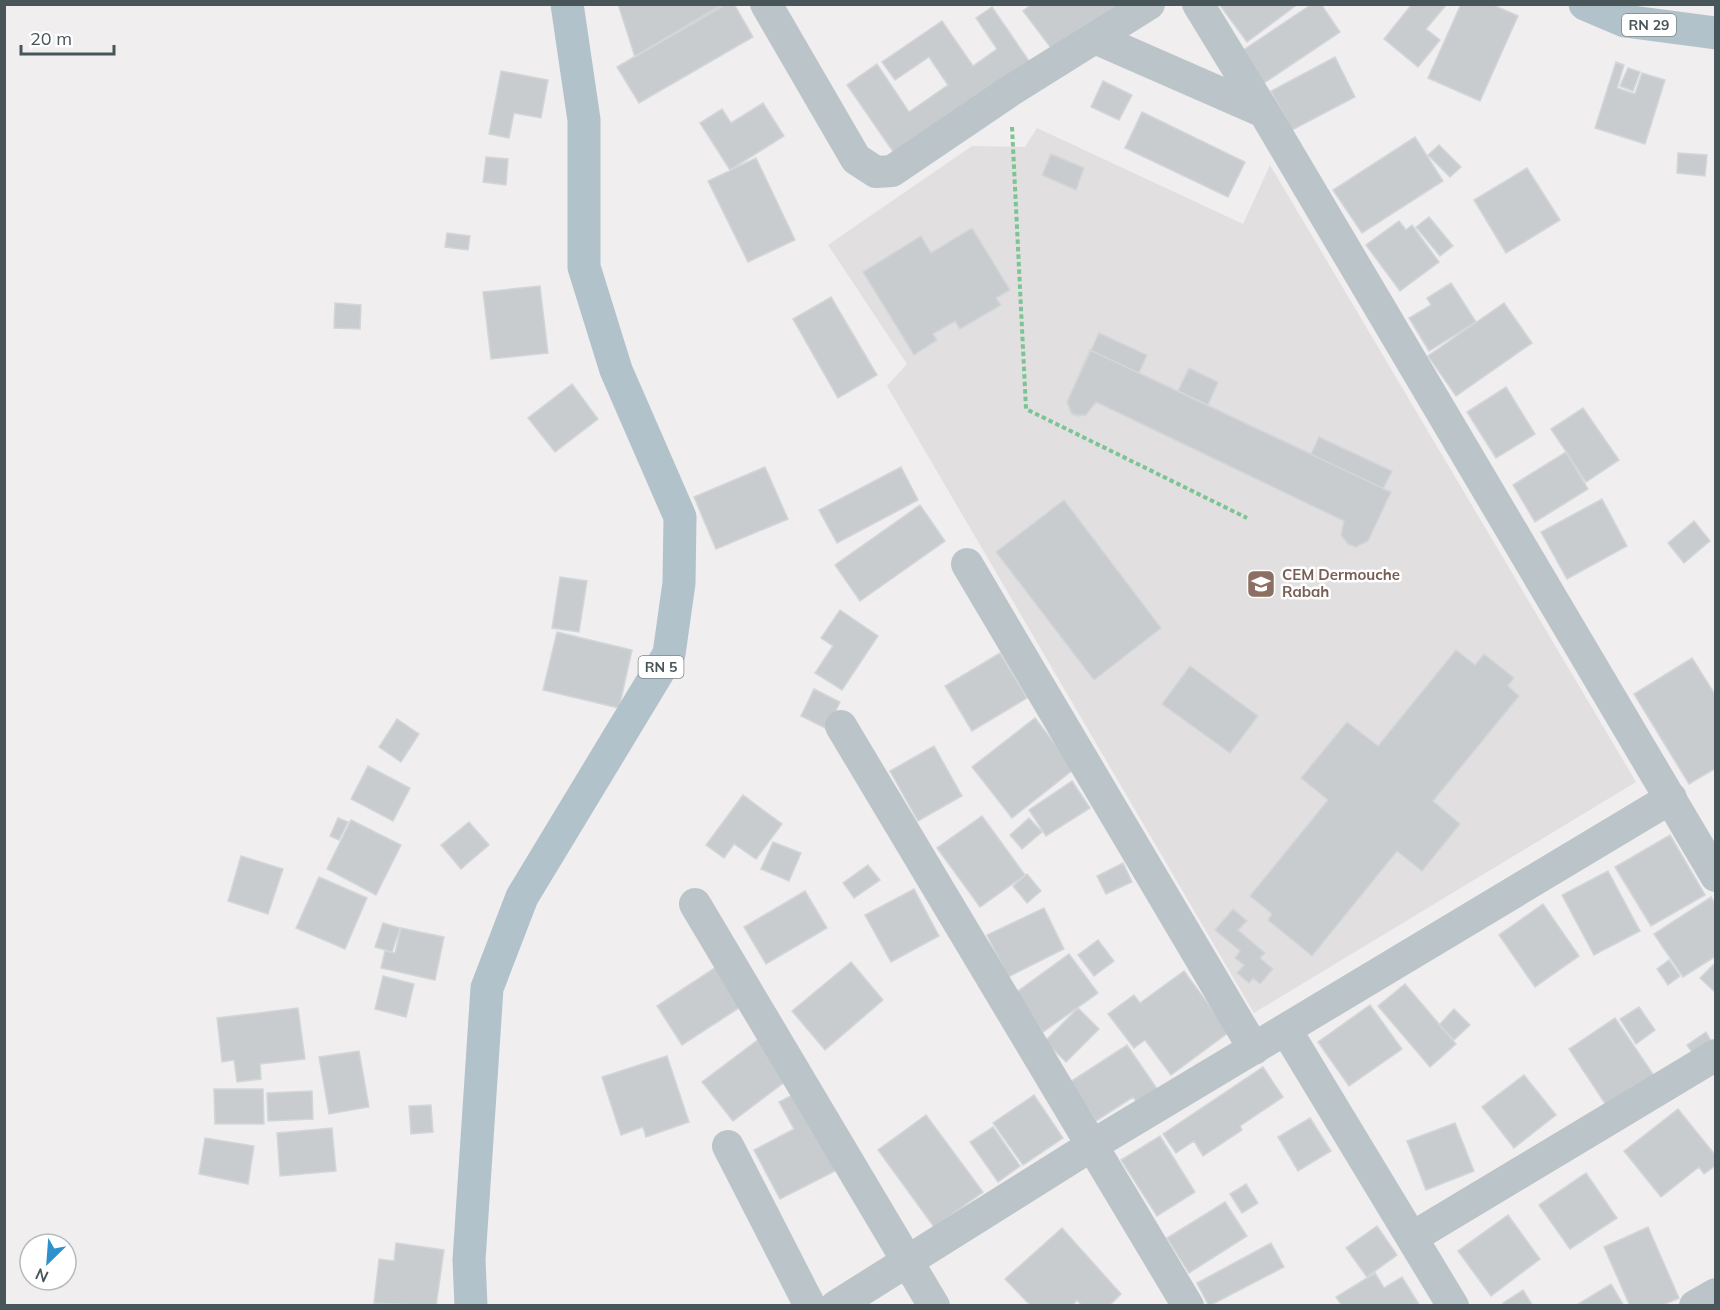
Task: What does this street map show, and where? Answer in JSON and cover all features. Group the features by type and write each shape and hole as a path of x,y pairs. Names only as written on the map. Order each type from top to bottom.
{"main road":[{"name":"RN 5","path":"471,1305 469,1260 486,988 522,897 669,654 679,583 680,517 616,370 584,267 584,120 567,4"},
{"name":"RN 29","path":"1585,4 1625,21 1716,33"}],"street":[{"path":"766,4 856,159 876,172 892,171 1010,90 1149,4"},
{"path":"1198,4 1716,876"},
{"path":"1095,38 1264,112"},
{"path":"967,564 1254,1049"},
{"path":"841,726 1188,1305"},
{"path":"836,1305 1091,1146 1671,798"},
{"path":"695,904 934,1305"},
{"path":"1286,1030 1453,1305"},
{"path":"1413,1237 1716,1055"},
{"path":"728,1146 810,1305"},
{"path":"1695,1305 1716,1294"}],"path":[{"path":"1010,90 1026,409 1247,518"}],"shaded area":[{"name":"CEM Dermouche Rabah","path":"1037,128 1243,224 1270,165 1636,782 1254,1013 887,386 907,364 828,245 972,146 1025,147"}],"building":[{"path":"618,4 721,4 722,7 635,57"},
{"path":"723,4 734,4 753,37 639,103 617,67"},
{"path":"1032,4 1119,4 1054,52 1023,11"},
{"path":"1219,4 1298,4 1247,42"},
{"path":"1312,4 1321,4 1340,32 1264,83 1242,51"},
{"path":"1412,4 1447,4 1426,29 1440,40 1418,67 1384,39"},
{"path":"1461,4 1491,4 1518,16 1480,101 1428,78"},
{"path":"992,7 1029,61 894,153 847,85 877,64 909,112 948,85 929,57 895,80 882,62 942,21 973,66 997,49 976,18"},
{"path":"1335,57 1355,97 1292,130 1271,91"},
{"path":"1616,62 1624,65 1617,88 1635,94 1642,73 1665,80 1645,144 1595,128"},
{"path":"1628,68 1640,72 1633,91 1620,86"},
{"path":"501,71 548,80 541,118 514,113 509,138 489,134"},
{"path":"1103,81 1132,95 1119,120 1091,107"},
{"path":"763,103 784,136 730,170 700,123 722,109 731,123"},
{"path":"1142,112 1245,162 1228,197 1125,148"},
{"path":"1415,137 1443,181 1362,233 1333,190"},
{"path":"1439,145 1461,167 1450,177 1428,155"},
{"path":"1678,153 1707,155 1705,176 1677,173"},
{"path":"1051,154 1084,168 1076,190 1042,175"},
{"path":"486,157 508,159 506,185 483,182"},
{"path":"756,158 795,240 748,262 708,181"},
{"path":"1527,168 1560,220 1506,253 1474,200"},
{"path":"1429,217 1453,246 1440,256 1416,227"},
{"path":"1399,221 1406,230 1412,225 1439,262 1400,291 1366,245"},
{"path":"972,228 1010,290 996,298 1001,305 960,329 955,321 933,334 937,340 914,355 863,272 921,236 931,253"},
{"path":"447,233 470,236 468,250 445,247"},
{"path":"1451,283 1476,322 1429,351 1409,318 1431,305 1427,298"},
{"path":"540,286 548,353 491,359 483,292"},
{"path":"831,297 877,375 838,398 793,319"},
{"path":"335,303 361,305 360,329 334,328"},
{"path":"1504,303 1532,343 1456,396 1428,356"},
{"path":"1099,333 1147,355 1139,373 1311,454 1319,437 1392,471 1383,489 1391,492 1368,541 1356,547 1348,544 1341,535 1344,521 1096,402 1086,415 1078,416 1071,413 1067,402"},
{"path":"1090,350 1391,492 1368,541 1356,547 1348,544 1341,535 1344,521 1096,402 1086,415 1073,415 1067,402"},
{"path":"1189,368 1218,382 1208,405 1178,391"},
{"path":"572,384 598,419 555,452 528,418"},
{"path":"1506,387 1535,434 1496,458 1467,412"},
{"path":"1583,408 1619,460 1586,482 1551,429"},
{"path":"1566,452 1588,489 1535,522 1513,485"},
{"path":"765,467 788,519 716,549 694,497"},
{"path":"901,467 918,500 837,543 819,510"},
{"path":"1602,499 1627,546 1567,579 1541,532"},
{"path":"1064,500 1161,628 1094,680 996,552"},
{"path":"920,505 945,541 860,601 835,565"},
{"path":"1694,521 1710,541 1684,563 1668,543"},
{"path":"560,577 587,581 579,632 552,628"},
{"path":"840,610 878,636 842,690 815,673 833,646 821,638"},
{"path":"557,632 632,650 619,708 543,690"},
{"path":"1456,650 1475,665 1484,654 1514,678 1508,686 1519,696 1433,801 1460,824 1422,871 1397,851 1312,956 1268,920 1272,914 1250,896 1328,800 1301,778 1347,722 1378,746"},
{"path":"1000,653 1027,698 972,731 945,686"},
{"path":"1692,658 1716,696 1716,768 1689,784 1634,694"},
{"path":"1190,666 1258,716 1230,753 1162,704"},
{"path":"814,689 840,702 827,729 801,716"},
{"path":"1035,718 1074,769 1012,818 972,767"},
{"path":"397,719 419,734 401,762 379,747"},
{"path":"934,746 962,796 918,821 890,771"},
{"path":"368,766 410,788 393,821 351,799"},
{"path":"1072,781 1090,808 1046,836 1029,810"},
{"path":"743,795 782,824 756,859 734,844 724,858 706,845"},
{"path":"982,816 1025,875 980,907 937,848"},
{"path":"338,818 348,822 339,840 330,836"},
{"path":"1029,818 1042,832 1022,849 1010,835"},
{"path":"351,820 401,845 376,895 327,869"},
{"path":"469,822 489,845 461,869 441,845"},
{"path":"1670,835 1705,895 1651,926 1615,867"},
{"path":"773,842 801,853 789,881 761,869"},
{"path":"241,856 283,869 268,914 228,901"},
{"path":"1123,863 1132,882 1106,894 1097,876"},
{"path":"868,865 880,880 854,898 843,883"},
{"path":"1608,871 1640,931 1594,955 1562,895"},
{"path":"1027,874 1041,891 1027,903 1013,886"},
{"path":"319,877 367,898 345,949 296,928"},
{"path":"914,889 939,936 891,962 865,915"},
{"path":"805,891 827,928 766,964 744,927"},
{"path":"1711,897 1716,905 1716,956 1683,977 1654,934"},
{"path":"1543,904 1579,956 1535,987 1499,935"},
{"path":"1044,908 1064,949 1008,977 987,935"},
{"path":"1233,909 1247,921 1238,930 1265,953 1260,958 1273,969 1260,984 1253,978 1249,983 1237,973 1244,965 1235,958 1240,951 1215,930"},
{"path":"383,923 400,928 392,952 375,947"},
{"path":"401,928 444,937 435,980 381,968 385,951 395,953"},
{"path":"1098,940 1114,961 1094,976 1078,955"},
{"path":"1069,954 1098,993 1043,1032 1014,994"},
{"path":"1669,960 1680,976 1668,985 1657,969"},
{"path":"851,962 883,1000 825,1050 792,1011"},
{"path":"1716,962 1716,993 1700,978"},
{"path":"716,967 742,1006 682,1045 657,1006"},
{"path":"1184,971 1229,1032 1171,1075 1145,1040 1134,1048 1108,1014 1134,995 1140,1003"},
{"path":"383,976 414,984 406,1017 375,1009"},
{"path":"1405,984 1456,1044 1430,1067 1378,1006"},
{"path":"1370,1005 1402,1049 1349,1086 1318,1042"},
{"path":"1639,1007 1655,1030 1636,1044 1620,1019"},
{"path":"298,1008 305,1059 260,1064 261,1079 237,1082 234,1060 222,1062 217,1018"},
{"path":"1078,1008 1099,1029 1066,1062 1045,1041"},
{"path":"1454,1009 1470,1025 1454,1040 1439,1025"},
{"path":"1615,1018 1655,1077 1608,1108 1569,1049"},
{"path":"1706,1032 1715,1048 1697,1060 1687,1045"},
{"path":"759,1039 790,1078 733,1121 702,1082"},
{"path":"1127,1045 1162,1096 1142,1109 1133,1097 1096,1121 1070,1082"},
{"path":"359,1051 369,1107 329,1114 319,1057"},
{"path":"667,1056 689,1122 646,1137 643,1127 621,1135 602,1077"},
{"path":"1263,1067 1283,1097 1240,1126 1242,1130 1203,1156 1194,1141 1176,1153 1163,1134"},
{"path":"1524,1075 1556,1115 1514,1148 1482,1107"},
{"path":"214,1089 263,1089 264,1124 215,1124"},
{"path":"312,1091 313,1119 268,1121 267,1093"},
{"path":"800,1091 841,1168 780,1199 754,1150 794,1129 779,1102"},
{"path":"1034,1095 1063,1138 1023,1165 993,1123"},
{"path":"431,1105 433,1132 411,1134 409,1106"},
{"path":"1678,1109 1716,1156 1716,1165 1704,1174 1699,1167 1661,1197 1624,1151"},
{"path":"926,1115 983,1192 934,1227 878,1150"},
{"path":"1310,1118 1331,1151 1298,1171 1278,1137"},
{"path":"1455,1123 1474,1171 1426,1190 1407,1141"},
{"path":"993,1127 1020,1166 998,1182 970,1142"},
{"path":"332,1128 336,1171 280,1176 277,1133"},
{"path":"1160,1136 1195,1192 1157,1216 1121,1160"},
{"path":"205,1138 254,1146 248,1184 199,1174"},
{"path":"1586,1173 1617,1218 1570,1249 1539,1205"},
{"path":"1246,1184 1258,1203 1242,1213 1230,1194"},
{"path":"1225,1202 1247,1236 1189,1273 1167,1238"},
{"path":"1508,1215 1540,1259 1491,1296 1458,1251"},
{"path":"1377,1226 1397,1255 1367,1277 1346,1248"},
{"path":"1648,1227 1679,1298 1661,1306 1630,1306 1604,1247"},
{"path":"1062,1228 1121,1294 1109,1306 1082,1306 1077,1300 1072,1306 1031,1306 1005,1279"},
{"path":"396,1243 444,1250 436,1306 374,1303 379,1259 394,1261"},
{"path":"1271,1243 1284,1267 1209,1306 1197,1283"},
{"path":"1375,1273 1384,1288 1402,1277 1420,1306 1342,1306 1336,1297"},
{"path":"1611,1284 1624,1306 1575,1306"},
{"path":"1523,1290 1533,1306 1504,1306 1503,1303"}],"place":[{"name":"CEM Dermouche Rabah","path":"1261,584"}]}
